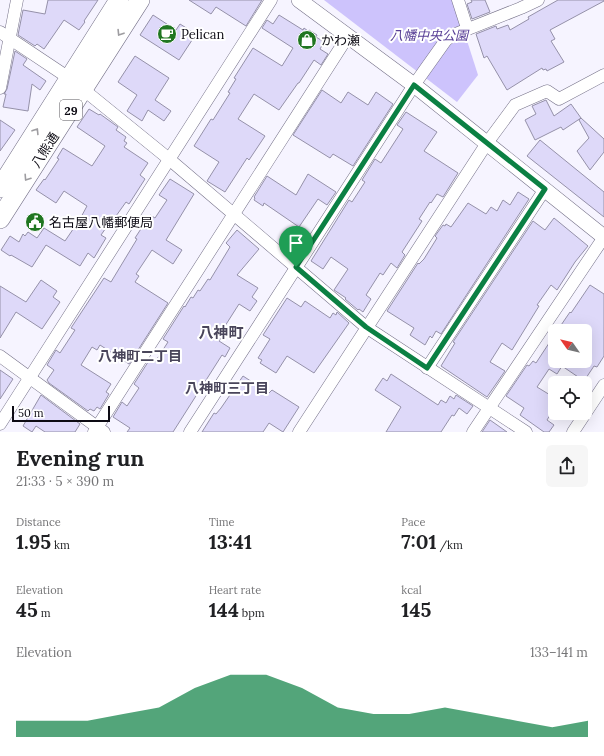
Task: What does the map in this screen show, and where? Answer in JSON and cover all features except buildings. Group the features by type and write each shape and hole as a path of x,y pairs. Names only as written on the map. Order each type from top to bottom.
{"main road":[{"name":"八熊通","path":"0,188 119,0"},
{"name":"八熊通","path":"0,219 84,90 140,0"}],"street":[{"path":"0,88 5,35 17,0"},
{"path":"0,424 271,0"},
{"path":"299,0 414,85 604,237 473,432"},
{"path":"458,0 467,28"},
{"path":"190,432 414,85 446,40 453,34 538,0"},
{"path":"5,35 69,78"},
{"path":"0,356 30,377 98,430 348,36"},
{"path":"299,432 487,143 515,105 547,91 559,99 604,75"},
{"path":"84,90 234,214 366,327 526,432"},
{"path":"427,368 545,189"},
{"path":"573,432 604,385"}],"green space":[{"name":"八幡中央公園","path":"324,0 454,0 478,75 457,102"}],"place":[{"name":"Pelican","path":"167,34"},
{"name":"かわ瀬","path":"307,40"},
{"name":"名古屋八幡郵便局","path":"35,222"}],"district":[{"name":"八神町","path":"221,332"},
{"name":"八神町二丁目","path":"140,356"},
{"name":"八神町三丁目","path":"227,388"}],"route":[{"path":"414,85 545,189 427,368 366,327 296,267 414,85"}]}
